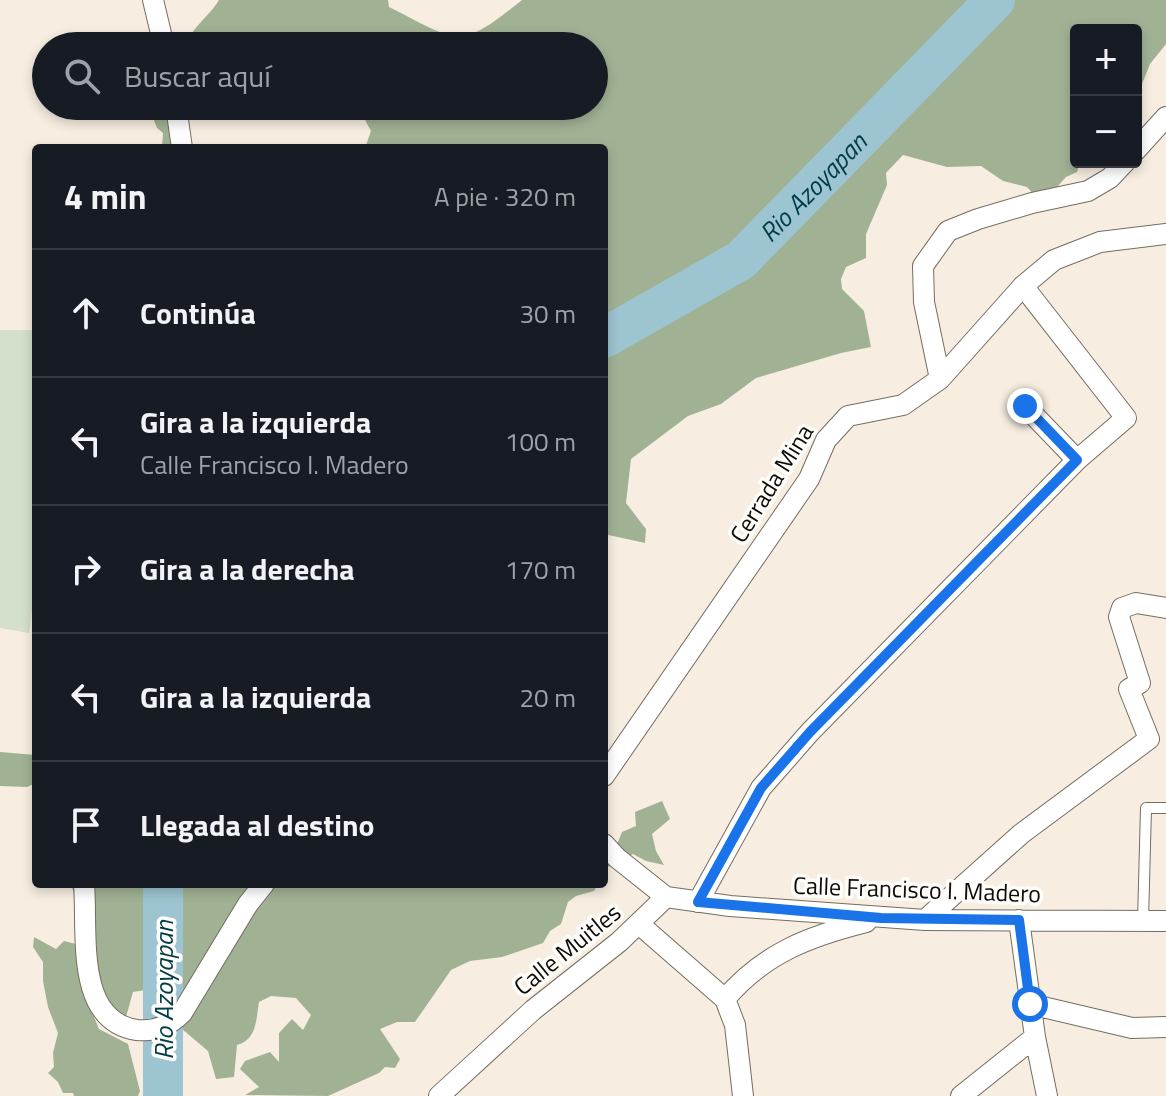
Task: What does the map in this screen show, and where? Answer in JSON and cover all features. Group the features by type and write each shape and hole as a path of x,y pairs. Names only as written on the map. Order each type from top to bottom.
{"street":[{"path":"153,0 161,32"},
{"path":"1142,143 1166,117"},
{"path":"178,120 181,144"},
{"path":"940,379 924,302 923,266 948,231 1032,203 1088,191 1110,178 1119,168"},
{"name":"Cerrada Mina","path":"608,770 809,479 826,440 848,416 903,405 940,379 1023,286 1054,260 1100,242 1166,234"},
{"path":"698,902 761,788 810,732 1077,460 1126,418 1023,286"},
{"path":"1025,406 1077,460"},
{"path":"925,920 1021,834 1149,739 1129,689 1140,683 1119,617 1122,608 1136,603 1166,608"},
{"name":"Calle Muitles","path":"439,1096 533,1010 639,924 666,897 608,848"},
{"path":"84,888 89,982 100,1008 112,1021 131,1029 151,1032 174,1022 182,1013 261,888"},
{"name":"Calle Francisco I. Madero","path":"666,897 881,918 1166,921"},
{"path":"725,999 744,977 769,959 820,933 881,918"},
{"path":"1019,920 1035,1037 1047,1096"},
{"path":"639,924 725,999 735,1025 743,1096"},
{"path":"1030,1004 1132,1028 1166,1027"},
{"path":"961,1096 1035,1037"}],"lane":[{"path":"1143,921 1146,808 1166,808"}],"green space":[{"path":"219,0 388,0 389,7 440,32 194,32"},
{"path":"522,0 1166,0 1166,44 1150,64 1142,84 1142,24 1070,24 1070,168 1078,168 1048,197 1036,197 1027,187 1003,181 981,166 947,167 903,155 886,173 887,185 866,234 866,258 846,267 841,279 842,289 864,311 871,347 756,378 721,404 688,416 631,459 626,503 646,529 645,543 608,535 608,144 366,144 371,131 365,120 608,120 608,32 475,32"},
{"path":"154,120 188,120 185,144 162,144 163,133"},
{"path":"0,330 32,330 32,610 29,633 0,628"},
{"path":"0,752 32,755 32,785 0,786"},
{"path":"662,801 670,819 652,834 656,851 664,865 633,854 608,867 608,844 615,849 622,832 636,826 635,812"},
{"path":"72,888 596,888 568,902 561,924 550,931 543,943 502,957 470,961 451,970 415,1022 397,1022 380,1029 400,1059 395,1068 385,1067 379,1073 328,1096 245,1095 259,1087 240,1069 245,1061 270,1052 279,1062 279,1033 292,1019 303,1030 311,1015 296,998 271,996 259,1002 252,1034 237,1045 234,1077 216,1079 208,1051 156,1007 146,990 133,992 126,1017 89,1005 99,1029 128,1044 140,1091 138,1096 74,1096 73,1093 63,1093 58,1082 48,1073 54,1067 53,1053 58,1033 48,1007 43,962 33,947 34,937 56,949 64,941 88,947 97,945 83,937"}],"waterway":[{"name":"Rio Azoyapan","path":"608,336 741,260 995,0"},
{"name":"Rio Azoyapan","path":"163,888 163,1096"}],"route":[{"path":"1025,406 1077,460 810,732 761,788 698,902 881,918 1019,920 1030,1004"}]}
